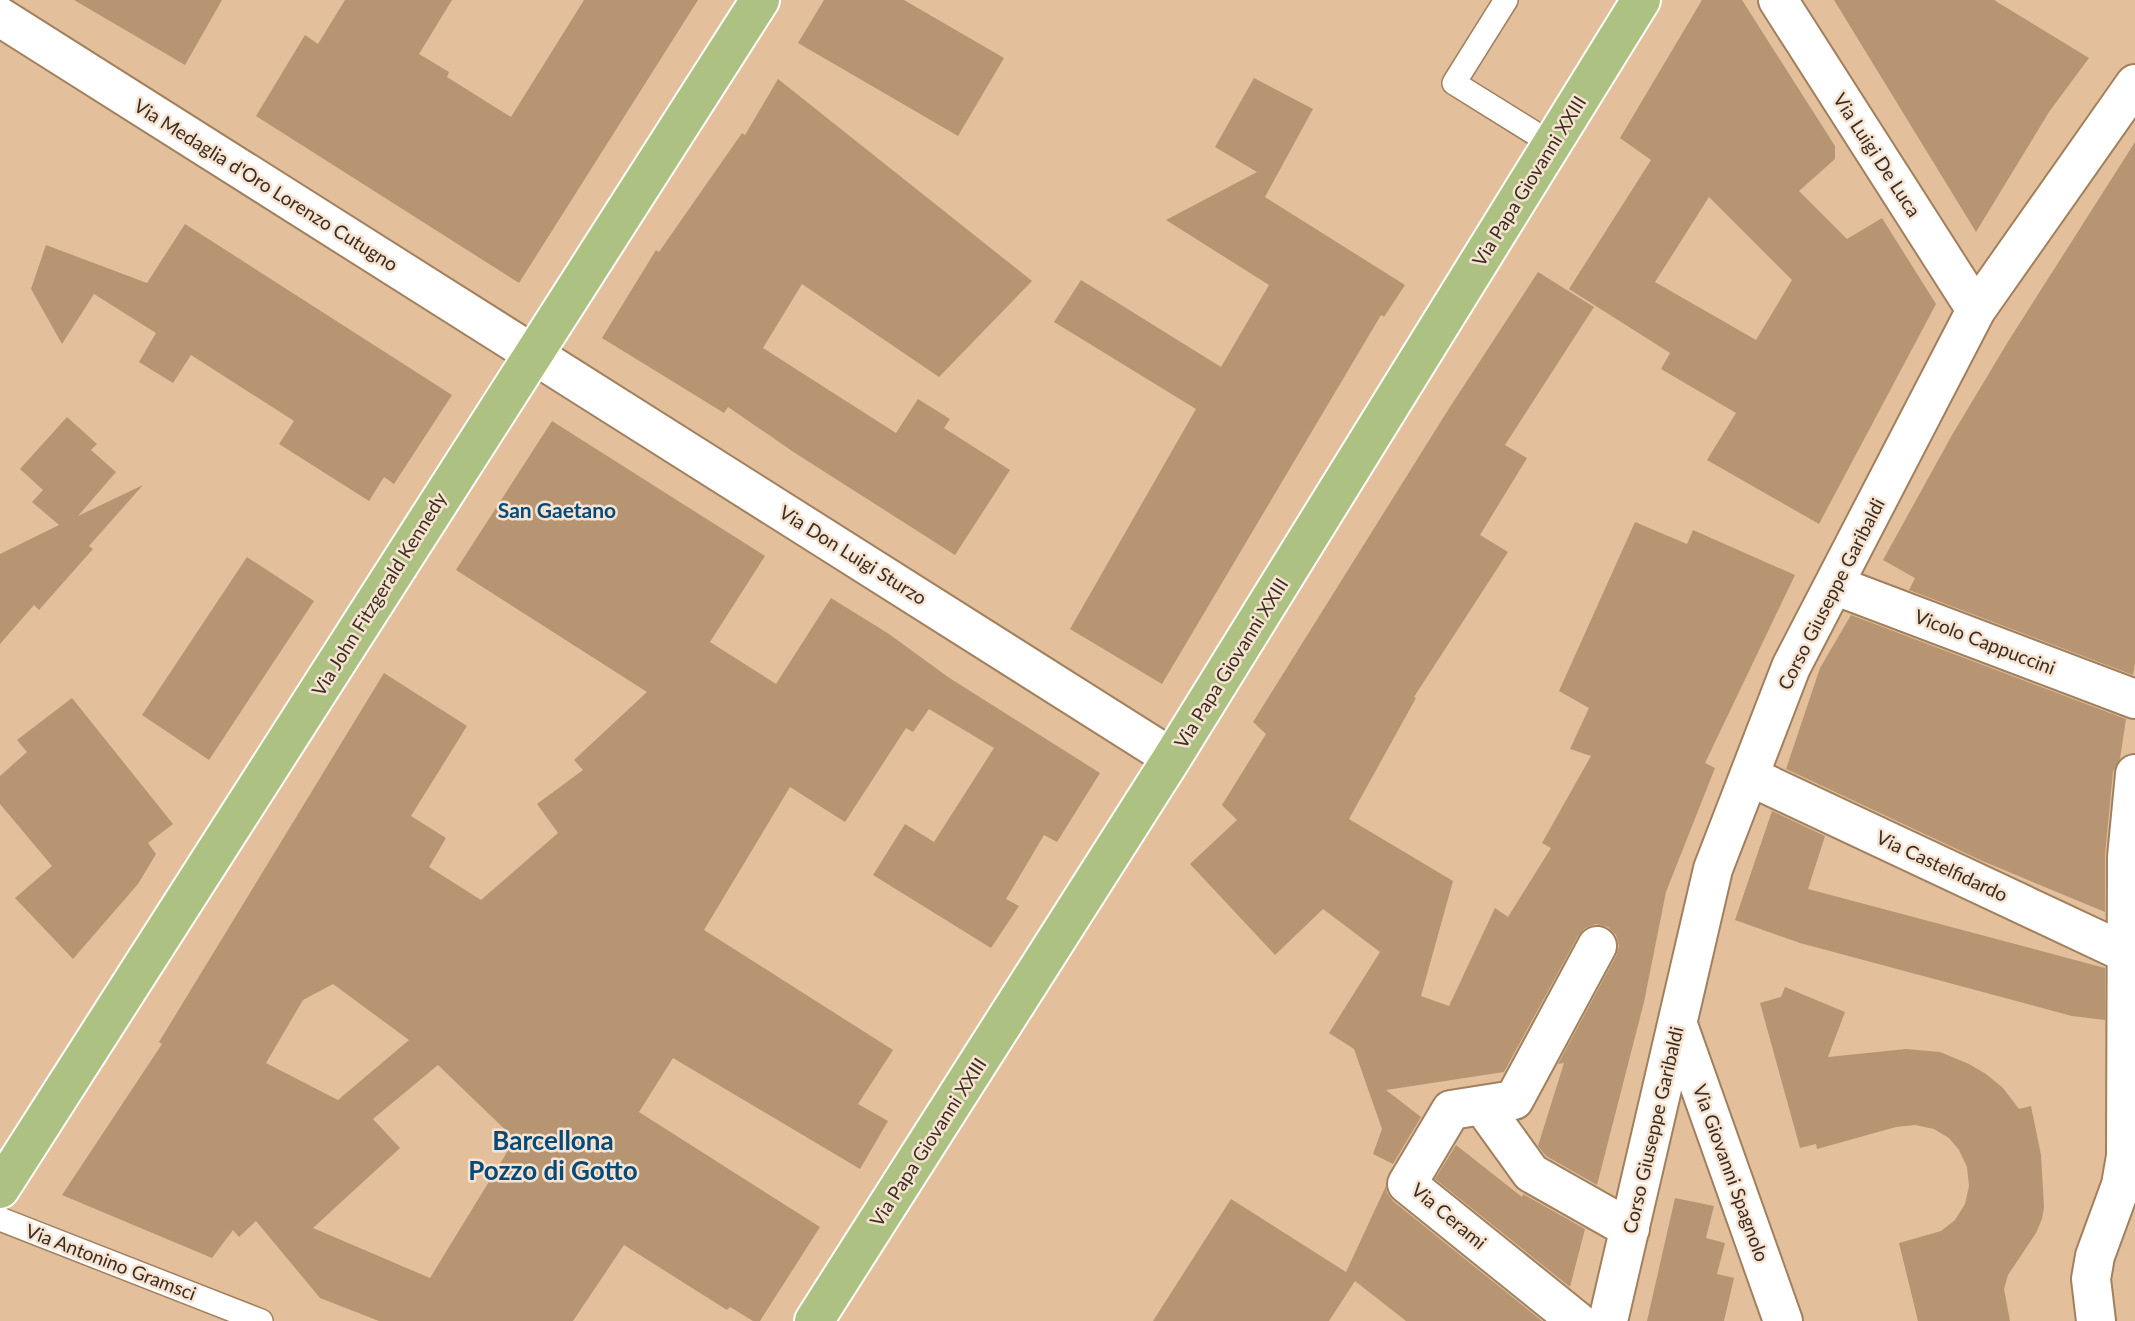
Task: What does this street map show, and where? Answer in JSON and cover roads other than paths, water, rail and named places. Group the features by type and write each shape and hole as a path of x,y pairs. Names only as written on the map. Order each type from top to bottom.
{"main road":[{"name":"Via John Fitzgerald Kennedy","path":"0,1189 760,0"},
{"name":"Via Papa Giovanni XXIII","path":"814,1321 1172,758 1641,0"}],"street":[{"name":"Via Luigi De Luca","path":"1778,0 1976,310"},
{"name":"Via Medaglia d'Oro Lorenzo Cutugno","path":"0,16 533,353"},
{"name":"Corso Giuseppe Garibaldi","path":"1608,1321 1713,869 1791,667 1976,310 2135,84"},
{"name":"Via Don Luigi Sturzo","path":"533,353 1172,758"},
{"name":"Vicolo Cappuccini","path":"1834,585 2135,699"},
{"path":"2096,1321 2091,1279 2095,1256 2121,1185 2126,1156 2135,774"},
{"name":"Via Castelfidardo","path":"1749,776 2131,953"},
{"name":"Via Cerami","path":"1577,1321 1407,1184 1451,1110 1514,1100 1597,946"},
{"name":"Via Giovanni Spagnolo","path":"1678,1025 1783,1321"},
{"path":"1482,1105 1531,1173 1630,1229"}],"lane":[{"path":"1506,0 1454,83 1552,144"},
{"name":"Via Antonino Gramsci","path":"0,1219 261,1321"}],"district":[{"name":"San Gaetano","path":"557,511"},
{"name":"Barcellona Pozzo di Gotto","path":"553,1156"}]}
